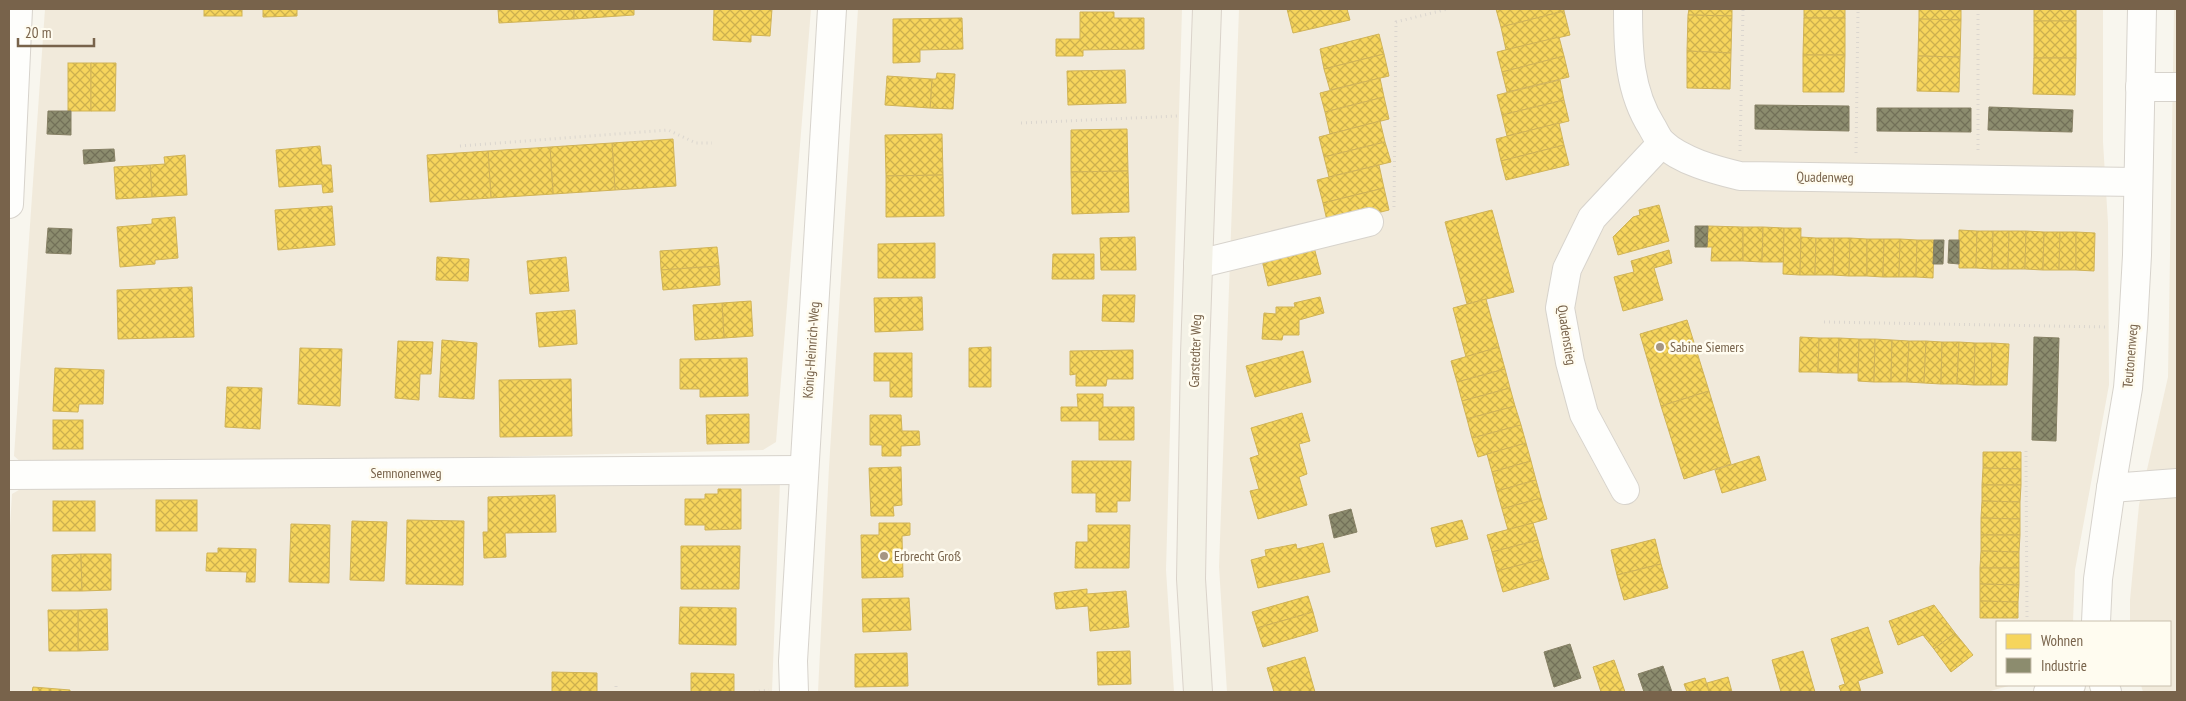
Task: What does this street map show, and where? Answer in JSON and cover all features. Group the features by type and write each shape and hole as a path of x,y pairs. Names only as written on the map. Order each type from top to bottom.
{"main road":[{"name":"Garstedter Weg","path":"1198,692 1191,579 1194,364 1205,114 1207,9"}],"street":[{"path":"9,204 18,9"},
{"name":"König-Heinrich-Weg","path":"794,692 793,661 803,470 832,9"},
{"name":"Quadenweg","path":"1628,9 1630,69 1637,96 1645,113 1662,143 1684,157 1711,169 1740,176 2137,182"},
{"name":"Teutonenweg","path":"2096,621 2098,579 2110,488 2128,388 2133,327 2137,255 2142,9"},
{"path":"2140,87 2177,87"},
{"name":"Quadenstieg","path":"1625,490 1584,414 1570,362 1560,308 1567,269 1592,218 1662,143"},
{"path":"1198,264 1368,222"},
{"name":"Semnonenweg","path":"9,475 803,470"},
{"path":"2110,488 2177,483"},
{"path":"2048,692 2068,686"}],"path":[{"path":"1394,207 1396,22 1448,9"},
{"path":"1740,176 1743,9"},
{"path":"1856,178 1858,9"},
{"path":"1978,9 1978,179"},
{"path":"1021,123 1205,114"},
{"path":"460,146 668,130 696,143 712,143"},
{"path":"1824,322 2133,327"},
{"path":"2026,451 2027,621"},
{"path":"616,683 616,692"}],"shaded area":[{"path":"45,9 811,9 776,442 763,450 29,469 14,456"},
{"path":"858,9 1182,9 1166,570 1174,692 818,692 829,467"},
{"path":"1239,9 2103,9 2103,142 2108,223 2109,385 2075,570 2073,621 1996,621 1996,686 2008,686 1987,692 1227,692 1219,567"},
{"path":"2174,9 2177,9 2177,692 2143,692 2141,686 2171,686 2171,621 2130,621 2130,600 2139,505 2168,377"},
{"path":"780,481 772,692 9,692 9,542 12,494 24,487"}],"building: Wohnen":[{"path":"204,9 242,9 242,16 204,16"},
{"path":"263,9 297,9 297,16 263,17"},
{"path":"498,9 574,9 574,19 499,23"},
{"path":"574,9 634,9 634,15 574,19"},
{"path":"714,9 772,9 770,36 751,35 751,42 713,40"},
{"path":"1287,9 1347,9 1350,20 1293,33"},
{"path":"1496,9 1564,9 1564,11 1501,27"},
{"path":"1689,9 1732,9 1732,16 1688,15"},
{"path":"1804,9 1845,9 1845,18 1804,18"},
{"path":"1919,9 1961,9 1961,20 1919,19"},
{"path":"2034,9 2076,9 2076,21 2034,21"},
{"path":"1564,11 1570,35 1506,50 1501,27"},
{"path":"1080,12 1114,12 1114,18 1144,18 1144,49 1083,50 1083,56 1056,56 1056,39 1080,39"},
{"path":"1688,15 1732,16 1731,53 1687,51"},
{"path":"962,18 963,49 920,50 920,62 893,63 893,19"},
{"path":"1804,18 1845,18 1845,55 1803,55"},
{"path":"1919,19 1961,20 1960,57 1918,56"},
{"path":"2034,21 2076,21 2076,58 2034,58"},
{"path":"1379,34 1384,54 1324,69 1320,49"},
{"path":"1559,37 1564,56 1502,72 1497,52"},
{"path":"1687,51 1731,53 1730,89 1687,88"},
{"path":"1384,54 1389,76 1330,90 1324,69"},
{"path":"1803,55 1845,55 1844,92 1803,92"},
{"path":"1564,56 1569,77 1507,92 1502,72"},
{"path":"1918,56 1960,57 1959,92 1917,91"},
{"path":"2034,58 2076,58 2075,95 2033,94"},
{"path":"68,63 91,63 91,111 68,111"},
{"path":"91,63 116,63 115,111 91,111"},
{"path":"1125,70 1126,103 1068,105 1067,71"},
{"path":"937,73 955,74 953,109 930,108 932,79 936,79"},
{"path":"887,76 932,79 930,108 885,105"},
{"path":"1380,78 1384,97 1325,112 1320,93"},
{"path":"1560,80 1564,100 1502,115 1497,95"},
{"path":"1384,97 1389,119 1330,134 1325,112"},
{"path":"1564,100 1569,121 1507,136 1502,115"},
{"path":"1380,121 1385,142 1324,157 1319,137"},
{"path":"1559,123 1564,145 1501,161 1496,139"},
{"path":"1127,129 1128,171 1071,172 1071,130"},
{"path":"942,134 943,175 886,176 885,135"},
{"path":"673,139 676,186 615,190 612,143"},
{"path":"1385,142 1391,162 1329,177 1324,157"},
{"path":"612,143 615,190 553,194 550,147"},
{"path":"1564,145 1569,165 1506,180 1501,161"},
{"path":"320,146 322,165 331,165 333,192 323,193 322,184 279,187 276,150"},
{"path":"550,147 553,194 491,198 488,151"},
{"path":"488,151 491,198 430,202 427,155"},
{"path":"185,155 187,195 152,197 150,165 165,164 164,157"},
{"path":"150,165 152,197 116,199 114,167"},
{"path":"1379,165 1384,188 1323,203 1317,180"},
{"path":"1128,171 1129,212 1072,214 1071,172"},
{"path":"943,175 944,216 886,217 886,176"},
{"path":"1384,188 1389,210 1328,225 1323,203"},
{"path":"1659,205 1669,241 1618,255 1613,237 1633,217 1640,215 1639,210"},
{"path":"332,206 335,245 278,250 275,210"},
{"path":"1492,210 1514,292 1467,304 1445,222"},
{"path":"175,217 178,258 155,260 155,264 120,267 117,227 152,224 152,219"},
{"path":"1708,226 1743,227 1743,261 1711,261 1712,247 1707,247"},
{"path":"1743,227 1763,227 1762,262 1743,261"},
{"path":"1763,227 1784,228 1784,262 1762,262"},
{"path":"1784,228 1801,228 1800,275 1783,274"},
{"path":"1959,230 1977,231 1976,268 1959,268"},
{"path":"1977,231 1993,231 1992,269 1976,268"},
{"path":"1993,231 2009,231 2008,269 1992,269"},
{"path":"2009,231 2026,231 2025,269 2008,269"},
{"path":"2026,231 2044,232 2043,270 2025,269"},
{"path":"2044,232 2060,232 2059,270 2043,270"},
{"path":"2060,232 2076,232 2076,270 2059,270"},
{"path":"2076,232 2095,233 2094,271 2076,270"},
{"path":"1135,237 1136,270 1101,270 1100,238"},
{"path":"1801,237 1816,238 1815,275 1800,275"},
{"path":"1816,238 1834,238 1833,275 1815,275"},
{"path":"1834,238 1850,238 1849,276 1833,275"},
{"path":"1850,238 1867,239 1867,276 1849,276"},
{"path":"1867,239 1884,239 1883,277 1867,276"},
{"path":"1884,239 1900,239 1899,277 1883,277"},
{"path":"1900,239 1917,240 1916,277 1899,277"},
{"path":"1917,240 1934,240 1933,278 1916,277"},
{"path":"935,243 935,278 878,278 878,244"},
{"path":"717,247 719,266 661,270 660,251"},
{"path":"1314,247 1321,274 1268,286 1262,260"},
{"path":"1669,250 1672,263 1654,268 1663,300 1623,311 1614,277 1634,272 1631,261"},
{"path":"1053,254 1094,254 1094,279 1052,279"},
{"path":"437,257 469,259 468,281 436,280"},
{"path":"566,257 569,291 530,294 527,261"},
{"path":"719,266 720,285 663,290 661,270"},
{"path":"192,287 194,337 118,339 117,290"},
{"path":"1103,295 1135,295 1134,322 1102,321"},
{"path":"922,297 923,330 875,332 874,298"},
{"path":"1320,297 1324,313 1299,320 1299,335 1283,335 1282,340 1262,339 1264,313 1276,314 1276,307 1295,307 1294,303"},
{"path":"1486,299 1499,347 1466,357 1453,308"},
{"path":"751,301 753,336 724,338 722,303"},
{"path":"722,303 724,338 695,340 693,305"},
{"path":"575,310 577,344 539,347 536,313"},
{"path":"1687,320 1709,391 1661,406 1640,334"},
{"path":"1800,337 1819,338 1818,372 1799,372"},
{"path":"1819,338 1839,338 1838,373 1818,372"},
{"path":"1839,338 1859,339 1858,373 1838,373"},
{"path":"1859,339 1875,339 1874,382 1858,381"},
{"path":"1875,339 1892,340 1891,382 1874,382"},
{"path":"442,340 477,343 474,399 439,397"},
{"path":"1892,340 1909,341 1907,382 1891,382"},
{"path":"398,341 433,342 431,374 420,374 419,400 395,398"},
{"path":"1909,341 1926,341 1924,383 1907,382"},
{"path":"1926,341 1942,342 1941,384 1924,383"},
{"path":"1942,342 1959,342 1957,384 1941,384"},
{"path":"1959,342 1975,343 1974,385 1957,384"},
{"path":"1975,343 1992,343 1991,385 1974,385"},
{"path":"1992,343 2009,344 2007,385 1991,385"},
{"path":"991,347 991,387 969,387 969,348"},
{"path":"1499,347 1505,369 1457,382 1451,361"},
{"path":"300,348 342,349 340,406 298,404"},
{"path":"1133,350 1133,379 1107,379 1106,386 1076,386 1076,374 1070,375 1070,351"},
{"path":"1303,351 1311,382 1255,397 1246,366"},
{"path":"874,353 912,353 912,397 890,397 890,381 874,381"},
{"path":"747,358 748,396 700,397 700,389 680,389 680,359"},
{"path":"55,368 104,370 103,404 79,404 78,412 53,411"},
{"path":"1505,369 1510,388 1462,401 1457,382"},
{"path":"571,379 572,436 500,437 499,380"},
{"path":"227,387 262,388 260,429 225,427"},
{"path":"1510,388 1515,406 1467,419 1462,401"},
{"path":"1709,391 1731,464 1684,479 1661,406"},
{"path":"1077,394 1103,394 1103,407 1134,407 1134,440 1099,440 1099,421 1061,421 1061,407 1078,407"},
{"path":"1515,406 1521,425 1472,438 1467,419"},
{"path":"1302,413 1310,441 1299,444 1307,474 1299,477 1307,505 1258,519 1250,491 1259,489 1250,458 1259,455 1251,428"},
{"path":"749,414 749,443 707,444 706,415"},
{"path":"870,415 901,415 902,431 919,431 920,445 901,446 901,456 882,456 882,445 870,445"},
{"path":"53,420 83,420 83,449 53,449"},
{"path":"1521,425 1526,443 1478,457 1472,438"},
{"path":"1526,443 1531,461 1492,472 1487,454"},
{"path":"1983,452 2021,452 2021,469 1983,468"},
{"path":"1759,456 1766,480 1722,493 1715,470"},
{"path":"1072,461 1131,461 1130,501 1117,501 1117,512 1096,512 1096,493 1072,493"},
{"path":"1531,461 1536,480 1497,491 1492,472"},
{"path":"901,467 902,505 893,506 894,516 871,516 869,468"},
{"path":"1983,468 2021,469 2021,485 1982,485"},
{"path":"1536,480 1541,498 1502,509 1497,491"},
{"path":"1982,485 2021,485 2020,502 1982,501"},
{"path":"718,489 741,489 741,529 705,530 705,525 685,525 685,499 705,499 705,494 718,494"},
{"path":"555,495 556,532 505,533 506,557 484,558 483,532 488,532 488,497"},
{"path":"1541,498 1547,519 1508,530 1502,509"},
{"path":"156,500 197,500 197,531 156,531"},
{"path":"53,501 95,501 95,531 53,531"},
{"path":"1982,501 2020,502 2020,519 1981,518"},
{"path":"1981,518 2020,519 2020,535 1981,535"},
{"path":"407,520 464,521 463,585 406,584"},
{"path":"1462,520 1468,539 1436,547 1431,528"},
{"path":"352,521 387,522 384,581 350,580"},
{"path":"879,523 910,523 910,535 902,536 903,577 862,578 861,535 879,535"},
{"path":"1533,523 1538,540 1492,552 1487,535"},
{"path":"291,524 330,525 329,583 289,582"},
{"path":"1088,525 1130,525 1129,568 1075,568 1076,542 1088,542"},
{"path":"1981,535 2020,535 2019,552 1981,551"},
{"path":"1655,539 1661,564 1617,575 1611,550"},
{"path":"1538,540 1543,559 1497,571 1492,552"},
{"path":"1323,543 1330,572 1258,588 1251,560 1266,556 1265,550 1296,544 1297,549"},
{"path":"681,546 740,546 739,589 681,589"},
{"path":"218,548 256,549 255,582 246,582 247,572 206,571 207,553 218,553"},
{"path":"1981,551 2019,552 2019,568 1980,568"},
{"path":"81,554 82,591 52,591 52,555"},
{"path":"81,554 111,554 111,590 82,591"},
{"path":"1543,559 1549,579 1503,592 1497,571"},
{"path":"1661,564 1668,588 1624,600 1617,575"},
{"path":"1980,568 2019,568 2019,585 1980,584"},
{"path":"1980,584 2019,585 2018,602 1980,601"},
{"path":"1087,589 1087,594 1126,591 1129,627 1090,631 1088,606 1056,609 1054,593"},
{"path":"1308,596 1313,612 1257,628 1252,612"},
{"path":"909,598 911,630 863,632 862,599"},
{"path":"1980,601 2018,602 2018,618 1980,618"},
{"path":"1934,605 1955,633 1934,649 1923,635 1898,645 1889,621"},
{"path":"680,607 736,608 736,645 679,644"},
{"path":"107,609 108,650 78,651 78,610"},
{"path":"48,610 78,610 78,651 49,651"},
{"path":"1313,612 1318,631 1263,647 1257,628"},
{"path":"1868,627 1883,673 1858,681 1861,692 1841,692 1839,686 1845,684 1831,639"},
{"path":"1955,633 1973,655 1951,672 1934,649"},
{"path":"1130,651 1131,684 1098,685 1097,652"},
{"path":"1803,651 1815,692 1781,692 1772,660"},
{"path":"907,653 908,686 855,687 855,654"},
{"path":"1305,657 1315,692 1274,692 1267,668"},
{"path":"1614,660 1625,692 1601,692 1593,667"},
{"path":"552,672 597,673 597,692 552,692"},
{"path":"691,673 734,674 734,692 691,692"},
{"path":"1728,677 1732,692 1709,692 1707,683"},
{"path":"1705,678 1709,692 1687,692 1684,684"},
{"path":"33,687 70,690 70,692 32,692"}],"building: Industrie":[{"path":"1755,105 1849,106 1849,131 1755,129"},
{"path":"1989,107 2073,110 2072,132 1988,130"},
{"path":"1877,108 1971,108 1971,132 1877,131"},
{"path":"48,111 71,111 71,135 47,134"},
{"path":"114,149 115,161 84,164 83,150"},
{"path":"1695,226 1708,226 1707,247 1695,247"},
{"path":"48,228 72,229 71,254 46,253"},
{"path":"1934,240 1944,240 1943,264 1933,264"},
{"path":"1949,240 1959,240 1959,264 1948,263"},
{"path":"2034,337 2059,338 2056,441 2032,440"},
{"path":"1351,509 1357,532 1334,538 1329,515"},
{"path":"1570,644 1581,678 1554,687 1544,652"},
{"path":"1663,666 1672,692 1644,692 1638,674"}],"place":[{"name":"Sabine Siemers","path":"1660,347"},
{"name":"Erbrecht Groß","path":"884,556"}]}
